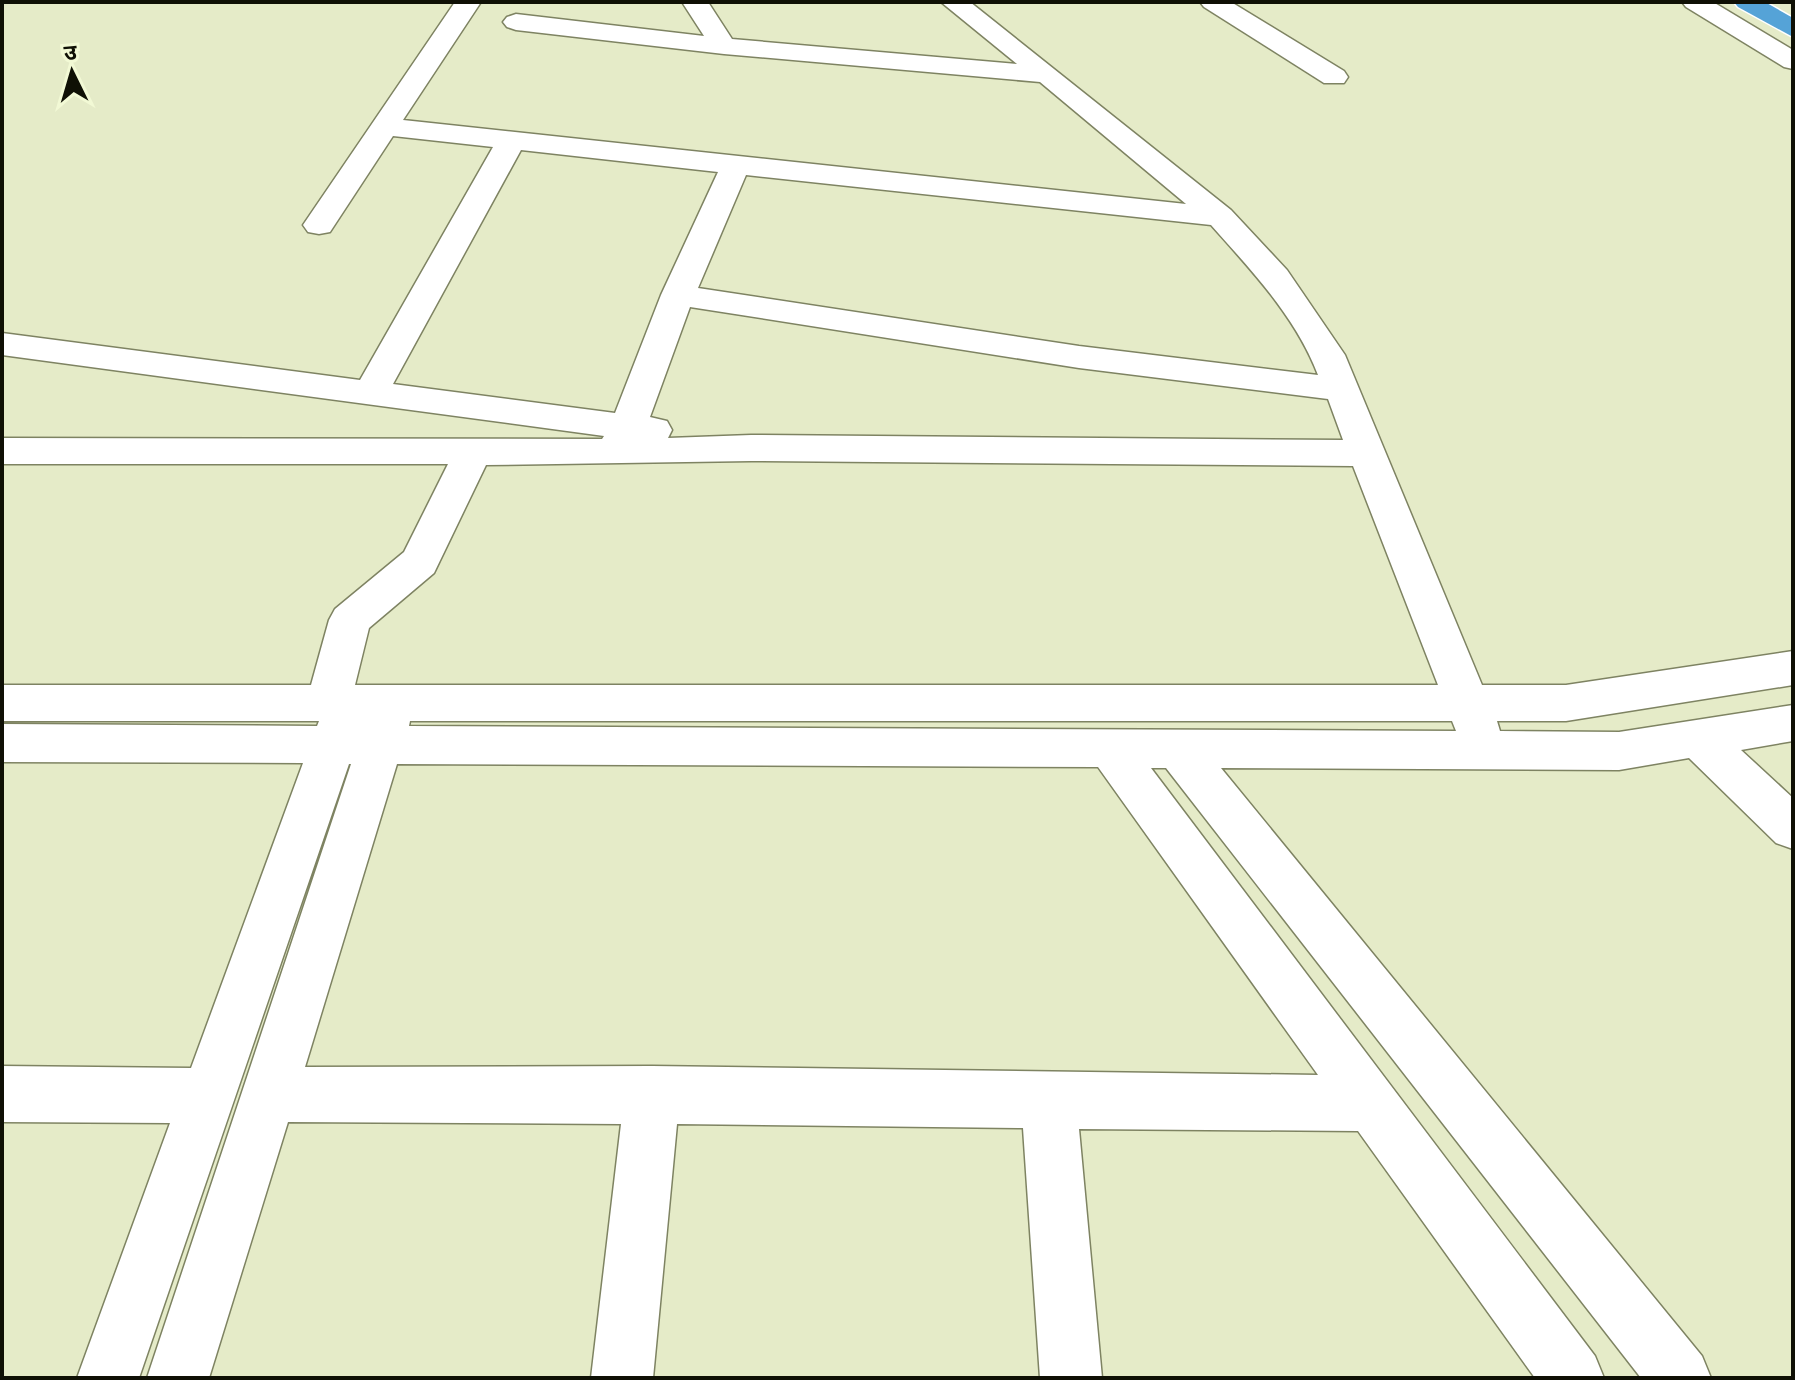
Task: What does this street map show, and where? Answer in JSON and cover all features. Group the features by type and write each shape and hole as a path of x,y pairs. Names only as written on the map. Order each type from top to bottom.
{"highway":[{"path":"1747,2 1793,29"}],"street":[{"path":"319,225 468,2"},
{"path":"695,2 724,46"},
{"path":"954,2 1220,217 1275,277 1328,355 1487,750"},
{"path":"1213,2 1334,77"},
{"path":"1695,2 1793,61"},
{"path":"516,22 724,46 1048,75"},
{"path":"386,127 1220,217"},
{"path":"371,392 512,140"},
{"path":"621,438 678,295 736,164"},
{"path":"678,295 1079,357 1341,389"},
{"path":"2,344 371,392 621,438 751,448 1367,453"},
{"path":"2,451 473,452 621,438"},
{"path":"178,1378 269,1094 356,720 350,620 420,562 473,452"},
{"path":"2,743 356,720 1566,703 1793,668"},
{"path":"2,703 356,720 1178,749 1619,751 1793,723"},
{"path":"108,1378 208,1096 356,720"},
{"path":"1698,738 1793,828"},
{"path":"1110,748 1573,1378"},
{"path":"1178,749 1680,1378"},
{"path":"2,1094 208,1096"},
{"path":"269,1094 652,1094 1049,1103 1370,1103"},
{"path":"622,1378 652,1094"},
{"path":"1049,1103 1071,1378"}]}
